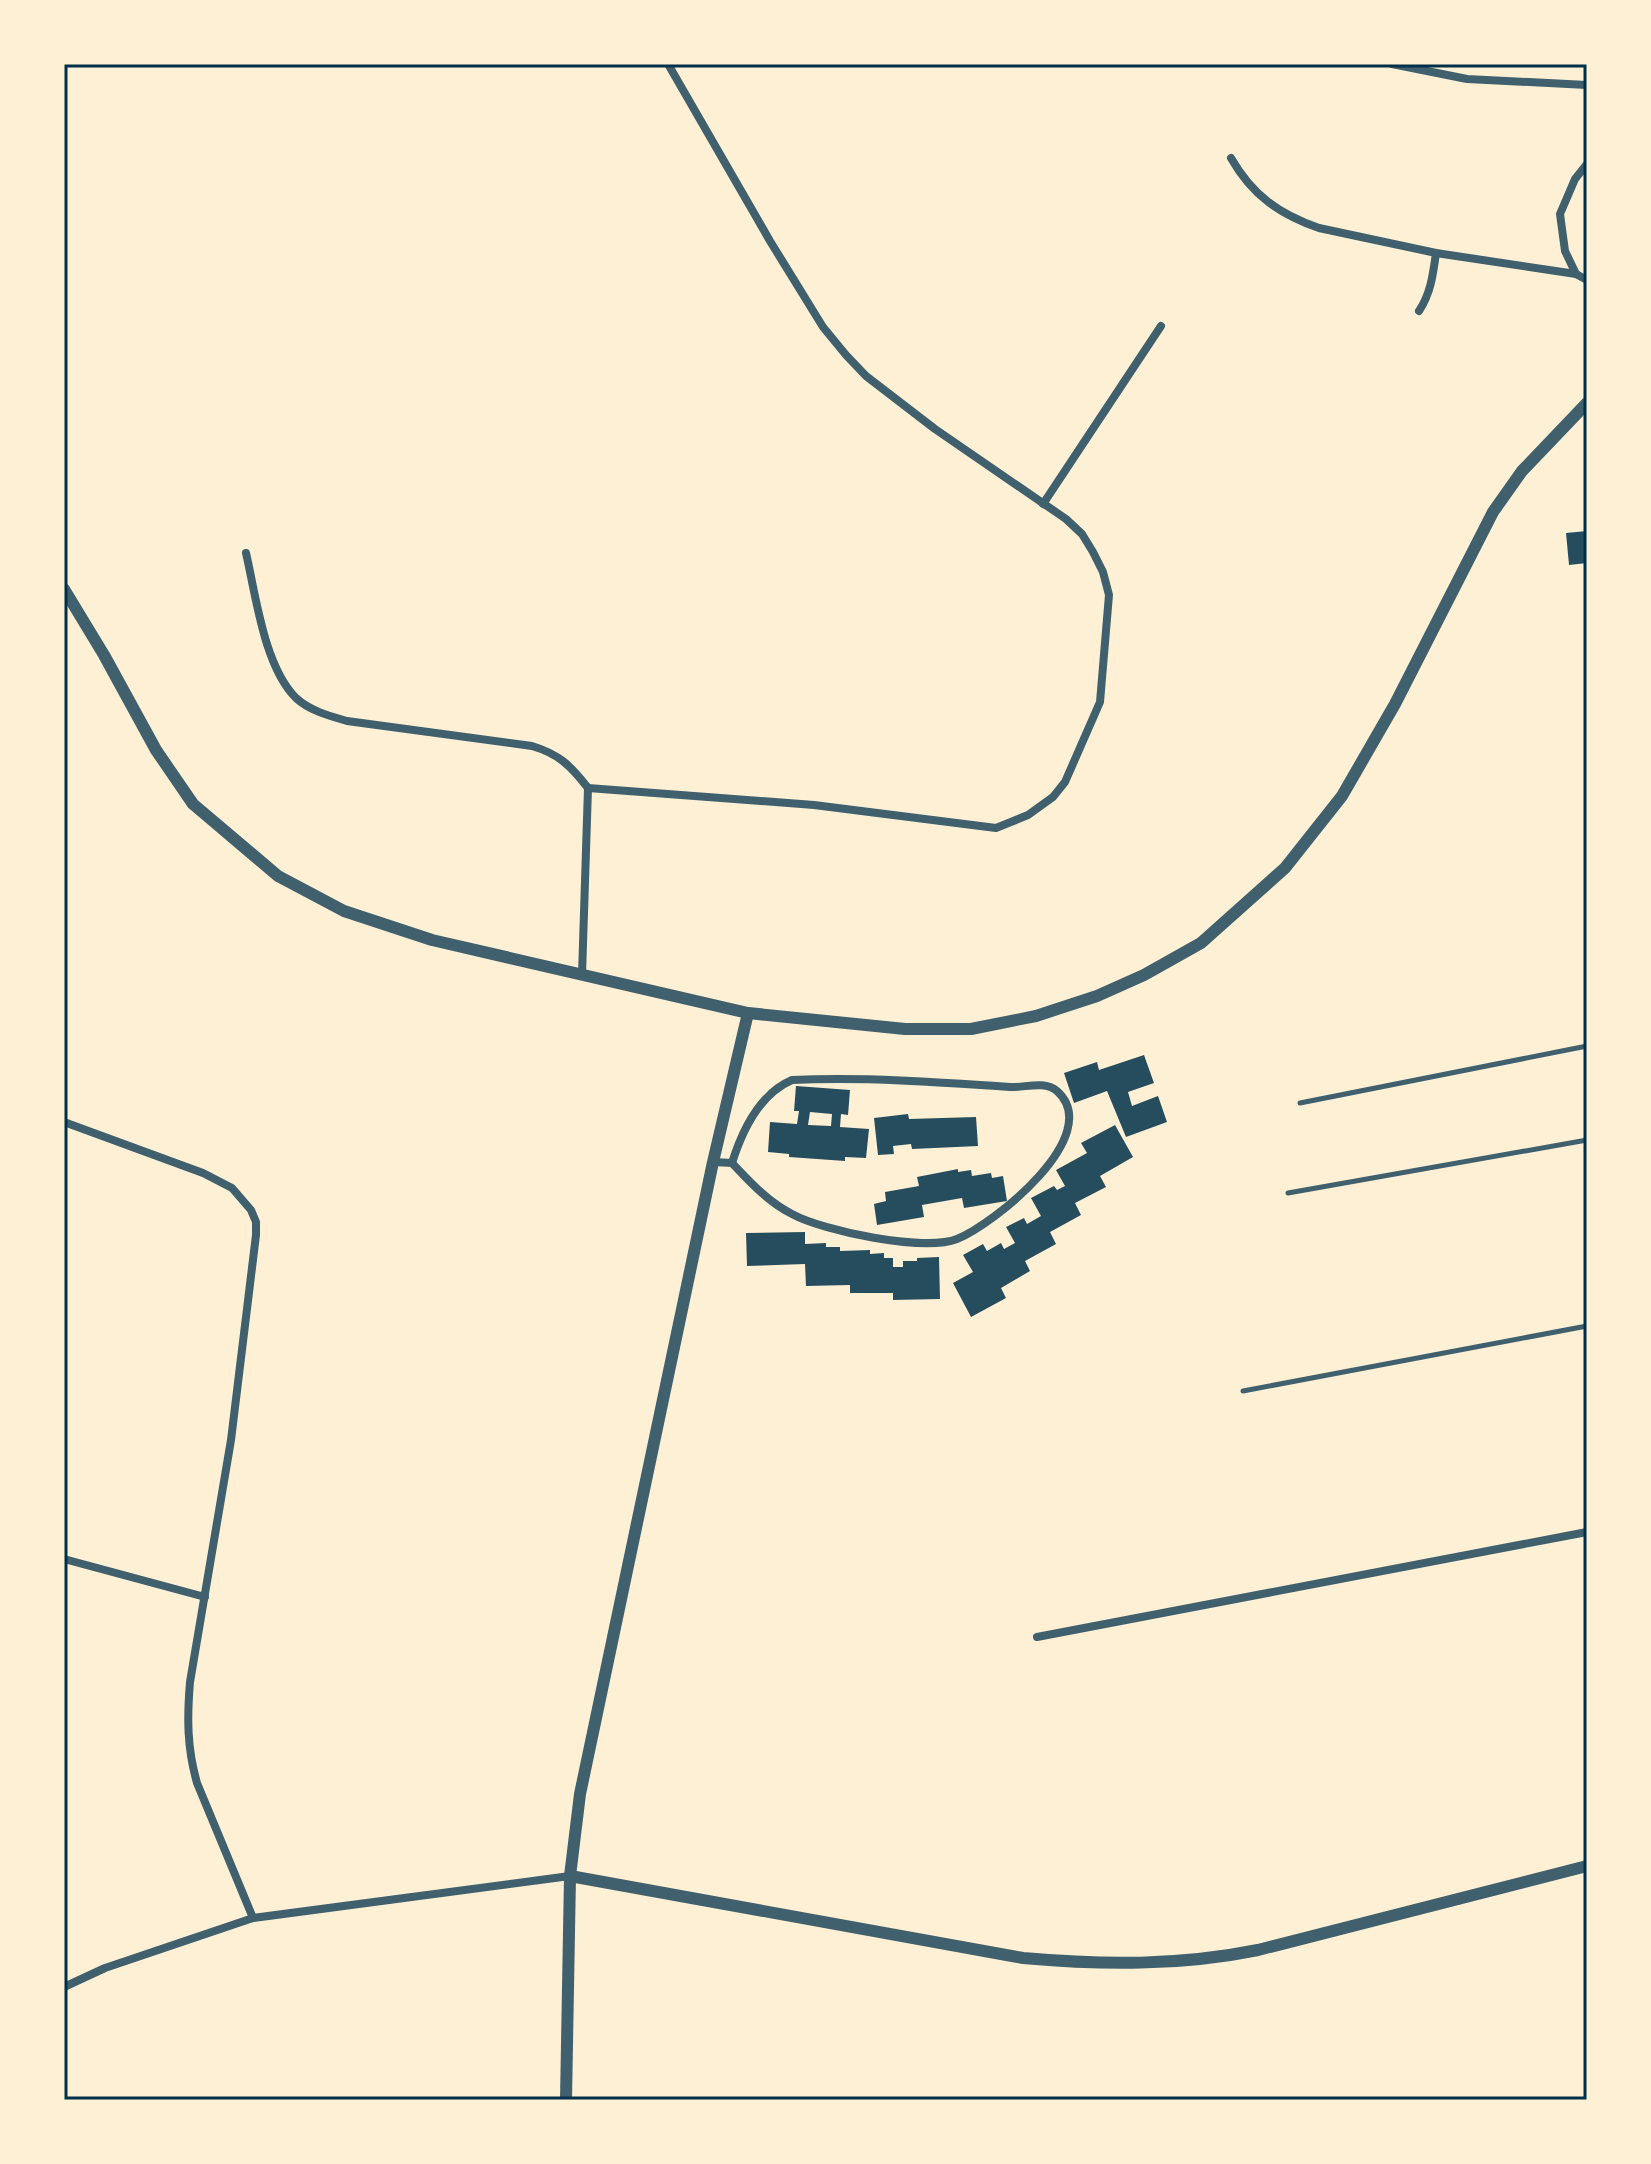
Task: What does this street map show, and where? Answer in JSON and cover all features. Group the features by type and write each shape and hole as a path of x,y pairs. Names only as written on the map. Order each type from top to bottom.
{"street":[{"path":"588,788 814,805 996,828 1028,815 1053,797 1065,782 1100,702 1109,595 1103,572 1082,534 1066,519 935,429 866,376 846,355 823,327 770,241 668,64"},
{"path":"1392,64 1467,79 1587,85"},
{"path":"1231,158 1245,182 1266,202 1301,222 1369,241 1576,274 1587,280"},
{"path":"1576,274 1565,251 1560,214 1575,179 1587,164"},
{"path":"1419,311 1426,300 1436,253"},
{"path":"1043,504 1161,326"},
{"path":"64,589 156,750 193,804 278,876 344,911 432,940 748,1013 905,1029 971,1029 1036,1016 1097,996 1144,975 1201,943 1285,868 1342,796 1395,704 1493,512 1522,471 1587,403"},
{"path":"246,553 268,646 285,684 298,700 319,713 347,721 542,749 567,761 588,788 582,975"},
{"path":"566,2100 570,1876 580,1794 713,1162 748,1013"},
{"path":"713,1162 732,1163 763,1194 792,1214 834,1229 909,1242 934,1243 955,1240 988,1223 1030,1187 1063,1141 1069,1123 1067,1110 1057,1092 1043,1085 1017,1088 959,1083 792,1080 779,1086 757,1110 739,1140 732,1163"},
{"path":"64,1122 203,1173 232,1188 244,1200 256,1222 231,1440 190,1682 186,1723 190,1760 208,1813 253,1918"},
{"path":"1037,1637 1587,1532"},
{"path":"64,1559 205,1597"},
{"path":"64,1987 105,1968 253,1918 570,1876 1023,1958 1130,1964 1212,1960 1587,1866"}],"lane":[{"path":"1300,1103 1587,1046"},
{"path":"1288,1193 1587,1140"},
{"path":"1243,1391 1587,1326"}],"building":[{"path":"1587,531 1587,563 1569,565 1566,533"},
{"path":"1144,1055 1154,1083 1128,1092 1132,1106 1158,1096 1167,1122 1126,1137 1107,1091 1074,1103 1064,1073 1097,1062 1099,1070"},
{"path":"796,1086 850,1090 848,1115 841,1114 840,1127 869,1129 866,1158 845,1157 845,1161 789,1157 789,1154 768,1152 770,1122 797,1124 799,1111 794,1111","holes":["810,1112 832,1114 831,1126 808,1125"]},
{"path":"908,1114 909,1119 976,1117 978,1146 912,1149 911,1144 893,1146 894,1154 878,1155 874,1118"},
{"path":"1115,1125 1133,1157 1100,1176 1106,1187 1075,1203 1081,1215 1050,1232 1056,1244 1025,1261 1030,1271 1001,1288 1006,1298 971,1317 953,1283 973,1272 963,1255 983,1244 987,1251 1001,1243 1004,1249 1015,1243 1006,1227 1024,1218 1027,1224 1041,1216 1031,1198 1054,1186 1057,1190 1065,1186 1056,1170 1087,1153 1081,1143"},
{"path":"958,1169 958,1172 971,1170 972,1176 991,1173 992,1178 1003,1176 1007,1201 964,1208 962,1198 922,1205 924,1217 877,1225 874,1204 886,1201 885,1192 919,1186 917,1177"},
{"path":"805,1232 805,1244 826,1243 826,1247 840,1247 840,1251 884,1253 884,1258 893,1258 893,1267 903,1267 903,1261 939,1257 940,1299 893,1300 893,1293 850,1293 850,1285 806,1286 805,1264 747,1266 746,1233"}]}
